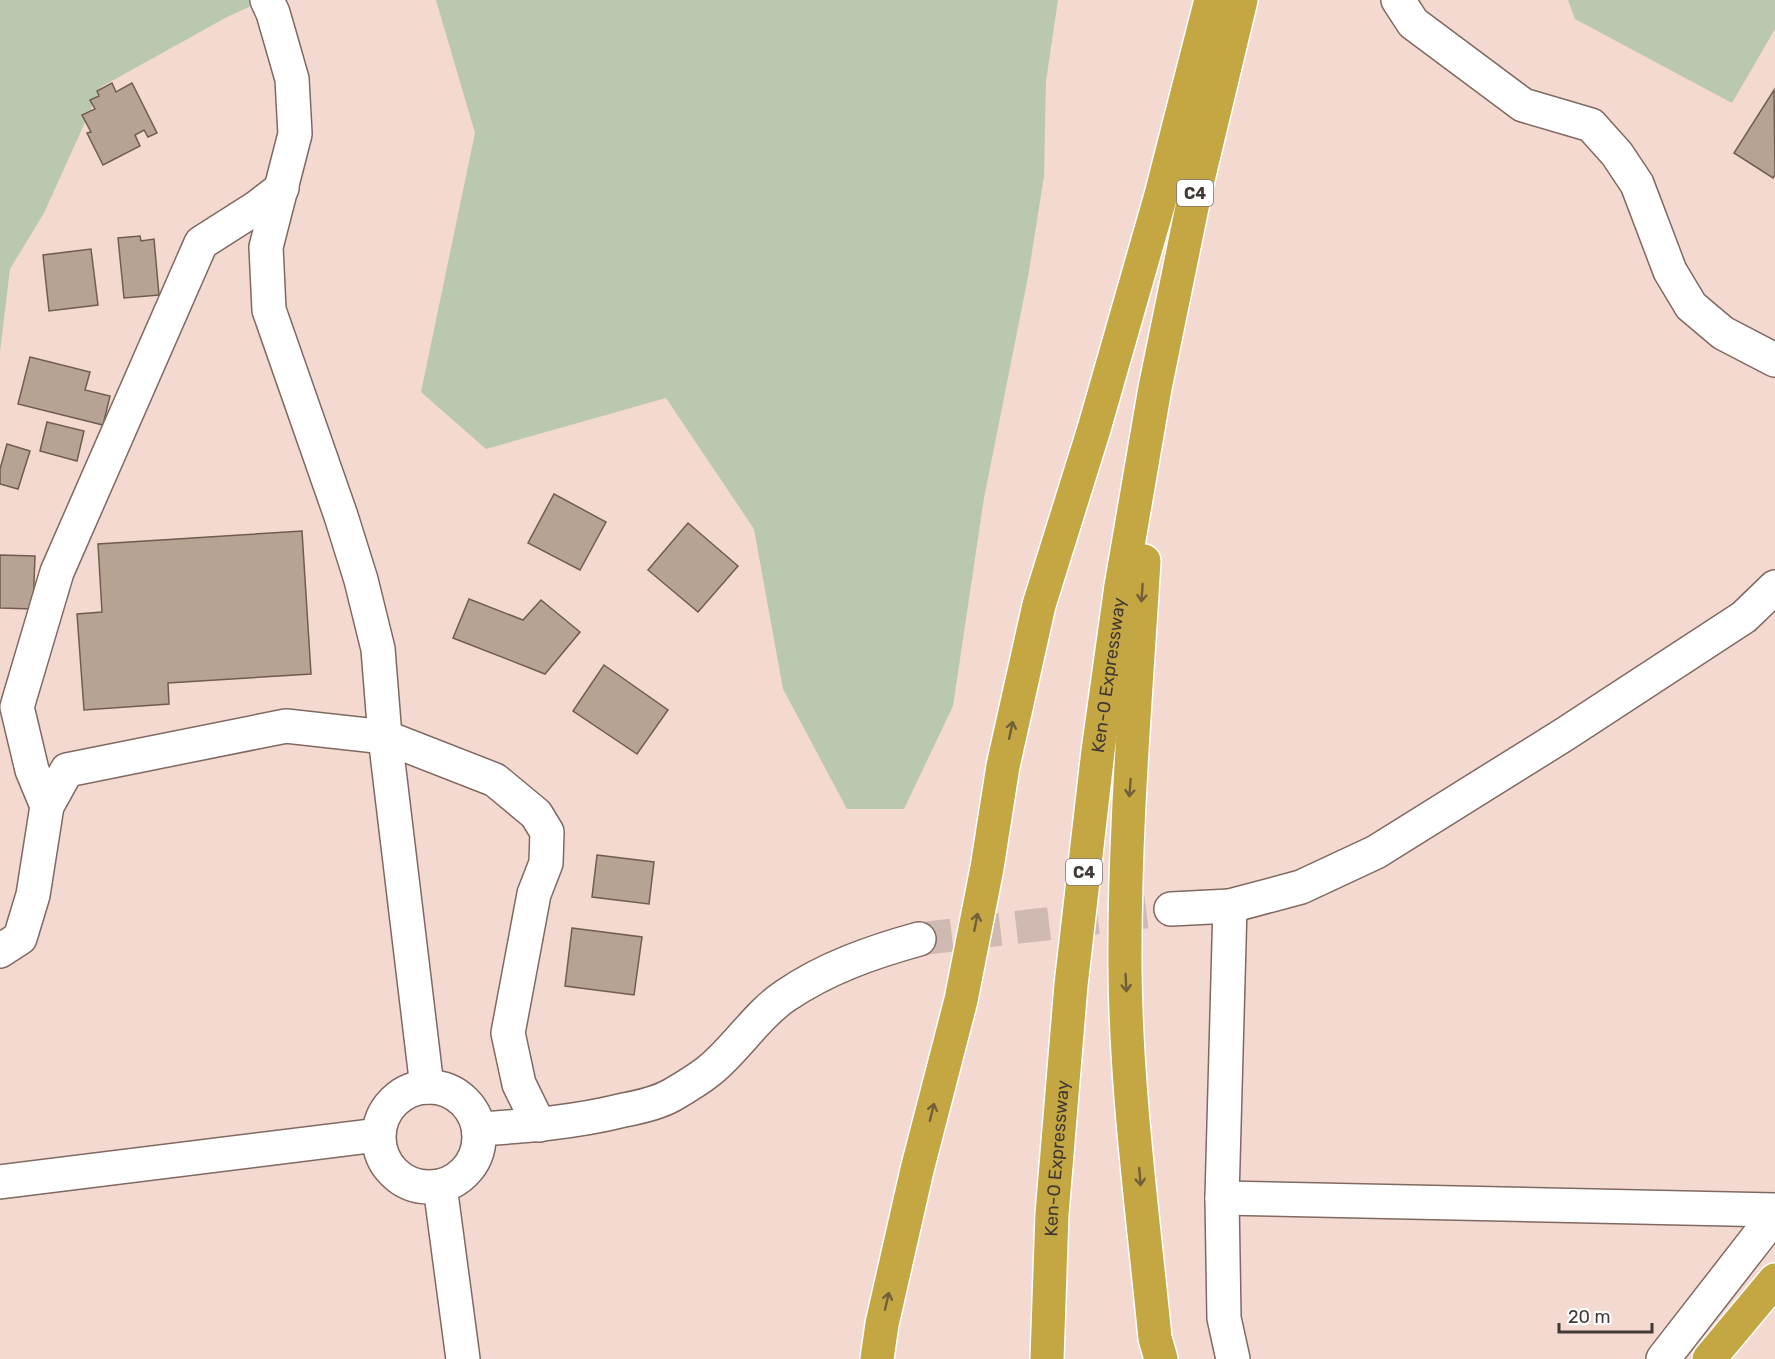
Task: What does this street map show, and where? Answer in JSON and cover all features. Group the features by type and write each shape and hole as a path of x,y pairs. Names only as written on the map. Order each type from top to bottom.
{"highway":[{"path":"878,1359 882,1324 961,999 987,868 1003,766 1039,605 1094,429 1151,228 1211,0"},
{"name":"Ken-O Expressway","path":"1047,1359 1052,1214 1071,985 1098,751 1119,597 1155,388 1196,188 1241,0"},
{"path":"1155,388 1128,815 1125,968 1130,1080 1155,1338 1161,1359"},
{"path":"1709,1359 1775,1280"}],"street":[{"path":"267,0 292,79 294,134 266,247 269,310 361,580 378,649 385,737 427,1087"},
{"path":"1398,0 1413,23 1523,105 1591,126 1617,154 1637,184 1670,272 1690,306 1723,333 1775,360"},
{"path":"47,806 32,770 16,708 57,572 201,243 256,208 282,188"},
{"path":"1171,909 1230,906 1301,887 1376,852 1565,734 1744,617 1775,587"},
{"path":"0,951 20,938 33,895 47,806 67,770 286,726 385,737 495,780 536,814 547,832 546,863 534,894 508,1033 519,1084 539,1125"},
{"path":"1230,906 1222,1198 1224,1318 1233,1359"},
{"path":"479,1129 539,1125 605,1115 640,1107 670,1096 710,1070 785,996 831,970 871,952 919,939"},
{"path":"427,1087 449,1090 463,1099 474,1112 479,1129 479,1146 474,1162 463,1175 448,1184 431,1188 414,1185 399,1178 387,1166 380,1151 378,1135 381,1119 389,1105 401,1094 427,1087"},
{"path":"0,1182 378,1135"},
{"path":"440,1186 463,1359"},
{"path":"1222,1198 1775,1210"},
{"path":"1663,1359 1775,1215"}],"green space":[{"path":"0,0 264,0 227,17 101,87 44,213 10,269 0,352"},
{"path":"436,0 1058,0 1046,81 1044,176 1028,277 984,498 953,706 904,809 847,809 783,689 754,529 666,398 486,449 421,392 475,133"},
{"path":"1568,0 1775,0 1775,29 1732,103 1575,19"}],"building":[{"path":"112,83 116,92 132,83 157,133 148,137 144,130 135,135 140,146 103,165 87,133 91,132 82,115 95,109 90,100 99,96 97,91"},
{"path":"1774,90 1775,175 1773,178 1734,153"},
{"path":"140,236 141,241 154,239 159,295 124,298 118,238"},
{"path":"91,249 98,305 49,311 43,255"},
{"path":"30,357 90,372 85,390 110,396 103,425 18,404"},
{"path":"47,422 84,431 77,461 40,451"},
{"path":"7,444 30,451 18,489 0,484 0,469"},
{"path":"554,494 606,522 580,570 528,543"},
{"path":"688,523 738,566 698,612 648,570"},
{"path":"302,531 311,674 168,683 169,704 84,710 77,614 102,612 98,544"},
{"path":"0,555 35,556 33,609 0,608"},
{"path":"469,599 523,620 541,600 580,632 545,674 453,638"},
{"path":"604,665 668,710 637,754 573,711"},
{"path":"597,855 654,862 649,904 592,897"},
{"path":"572,928 642,937 634,995 565,986"}],"tunnel":[{"path":"919,939 1171,909"}]}
